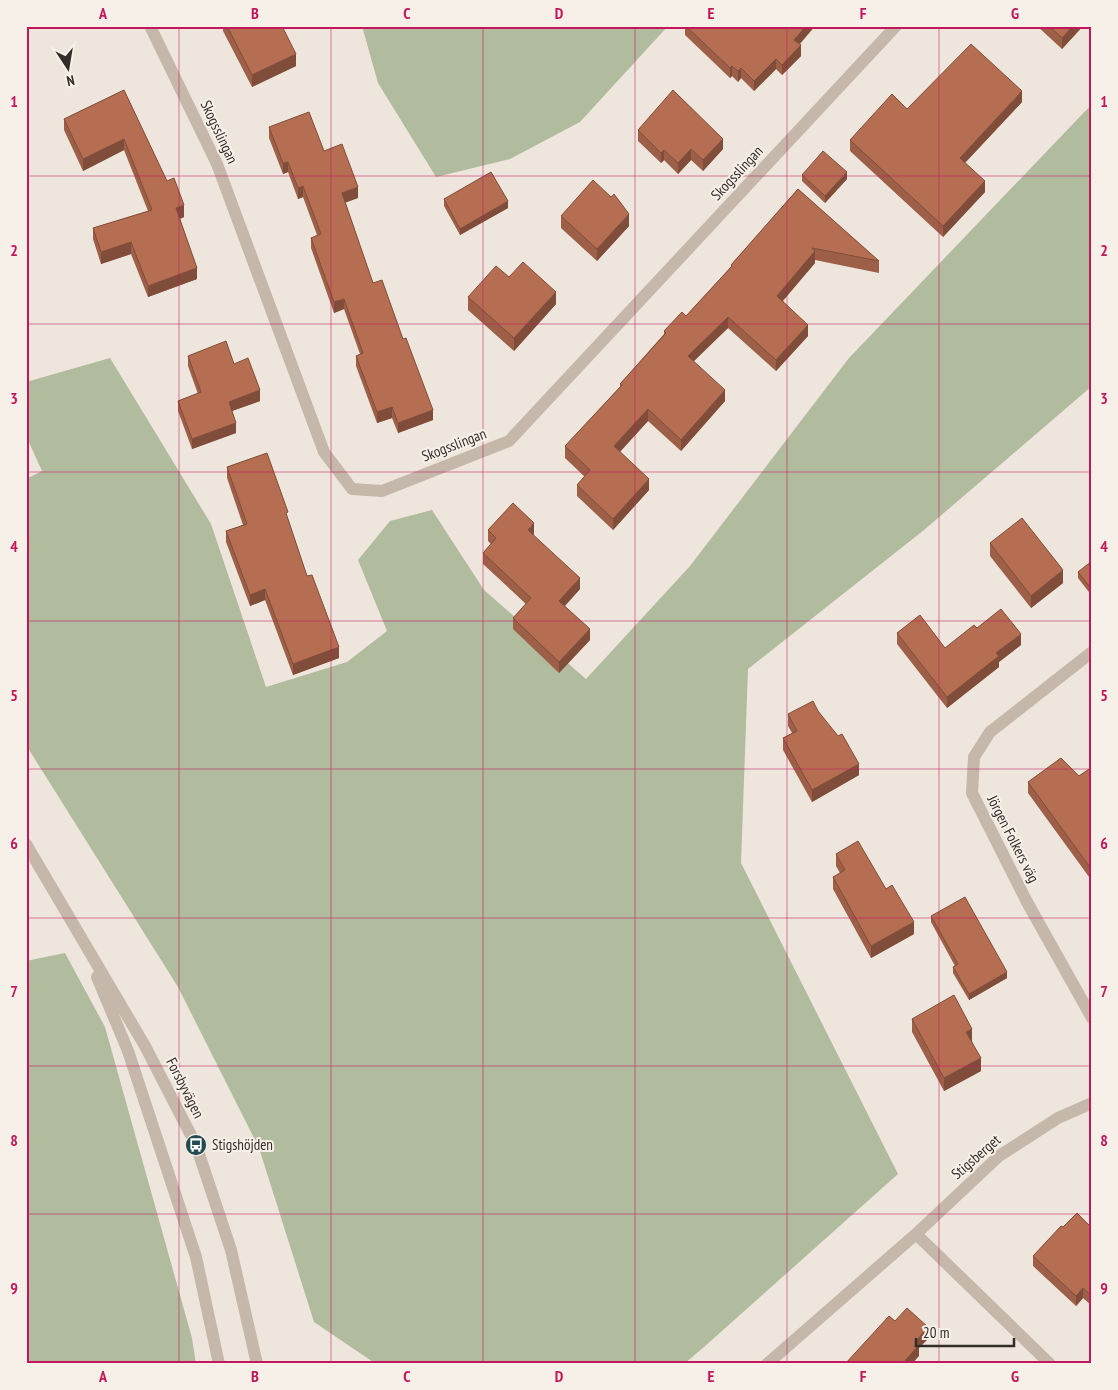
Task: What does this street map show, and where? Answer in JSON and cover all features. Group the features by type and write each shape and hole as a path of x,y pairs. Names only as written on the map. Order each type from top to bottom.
{"street":[{"name":"Skogsslingan","path":"150,26 217,164 324,452 352,489 382,491 509,441 896,26"},
{"name":"Jörgen Folkers väg","path":"1092,652 990,732 974,757 972,793 1027,902 1092,1018"},
{"name":"Forsbyvägen","path":"26,844 145,1046 196,1145 231,1250 257,1364"},
{"name":"Forsbyvägen","path":"76,928 128,1051 196,1257 219,1364"},
{"name":"Stigsberget","path":"767,1364 916,1234 999,1156 1058,1118 1092,1103"},
{"path":"916,1234 1050,1364"}],"green space":[{"path":"362,26 668,26 580,122 510,159 436,177 378,83"},
{"path":"1092,104 1092,386 924,530 748,669 741,863 898,1174 684,1364 376,1364 314,1322 259,1148 178,987 26,745 26,479 42,471 26,436 26,382 110,358 211,524 266,687 347,662 387,631 358,560 390,521 432,510 484,590 586,679 690,566 849,358"},
{"path":"65,953 105,1027 192,1338 196,1364 26,1364 26,961"}],"building":[{"path":"227,26 282,26 296,54 252,75"},
{"path":"686,26 806,26 794,40 801,45 782,65 776,59 754,81 741,68 738,71 732,66 730,68"},
{"path":"1049,26 1073,26 1062,38"},
{"path":"971,44 1022,91 960,158 985,181 943,226 850,140 892,94 907,109"},
{"path":"124,90 167,181 174,178 184,205 176,208 197,268 148,286 131,242 101,252 93,228 152,210 124,139 83,159 64,119"},
{"path":"673,90 723,139 703,160 691,149 678,163 664,150 661,153 638,130"},
{"path":"309,112 324,151 342,144 358,187 342,193 373,283 382,280 403,339 406,338 433,410 398,423 392,407 377,412 356,356 363,353 344,299 334,302 311,238 321,234 303,186 298,188 288,162 283,163 269,127"},
{"path":"823,151 847,172 825,196 802,175"},
{"path":"491,172 508,201 460,229 444,199"},
{"path":"593,180 611,197 614,194 629,214 597,249 561,216"},
{"path":"798,189 879,261 812,248 815,251 777,296 808,325 776,360 728,317 688,356 725,390 681,440 648,409 614,446 649,479 613,519 577,485 590,470 565,446 622,385 620,384 666,333 664,331 682,312 686,316"},
{"path":"523,262 556,292 514,338 468,297 496,266 509,277"},
{"path":"226,341 234,364 248,358 260,390 229,402 236,423 192,439 178,401 201,392 188,356"},
{"path":"267,453 288,512 286,513 307,576 312,575 339,647 293,664 265,589 250,595 226,531 247,524 227,467"},
{"path":"513,503 534,523 528,530 580,578 559,601 590,629 559,662 513,618 531,598 483,553 496,538 488,530"},
{"path":"1022,518 1063,570 1031,596 990,543"},
{"path":"1092,561 1092,590 1078,572"},
{"path":"1001,609 1021,634 996,653 999,656 947,697 897,633 920,615 945,648 974,625 977,628"},
{"path":"813,701 818,711 838,736 842,734 859,764 812,790 783,738 797,731 788,714"},
{"path":"1061,758 1079,776 1092,767 1092,870 1028,782"},
{"path":"858,841 886,889 892,885 914,922 871,946 833,877 845,870 836,854"},
{"path":"965,897 1007,972 969,994 953,967 958,964 931,916"},
{"path":"954,995 972,1029 966,1032 981,1058 944,1078 912,1019"},
{"path":"1077,1213 1092,1228 1092,1237 1090,1238 1092,1240 1092,1296 1083,1288 1076,1296 1033,1256 1061,1226 1063,1227"},
{"path":"907,1308 928,1327 916,1341 919,1345 902,1364 845,1364 889,1316 895,1321"}],"place":[{"name":"Stigshöjden","path":"196,1145"}]}
